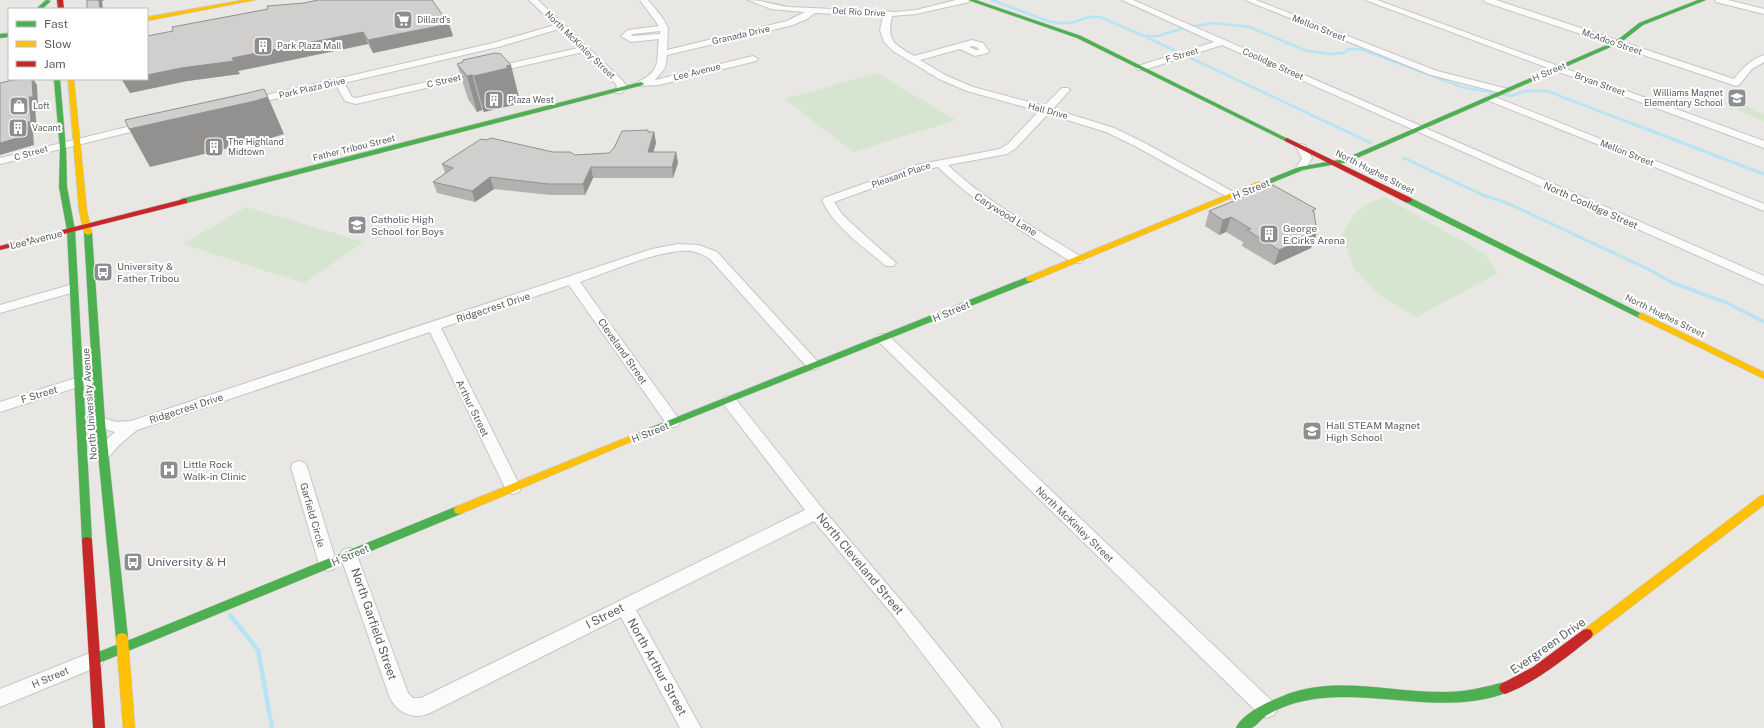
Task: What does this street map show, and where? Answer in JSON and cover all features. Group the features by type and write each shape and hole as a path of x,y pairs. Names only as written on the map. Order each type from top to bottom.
{"street":[{"path":"148,19 252,0"},
{"name":"North McKinley Street","path":"533,0 621,85 621,88 618,91"},
{"path":"641,84 650,79 659,71 664,60 664,32 662,23 644,0"},
{"name":"Del Rio Drive","path":"752,0 763,5 780,8 888,14 916,12 966,0"},
{"name":"North Hughes Street","path":"971,0 1066,32 1764,376"},
{"name":"Coolidge Street","path":"1126,0 1418,129"},
{"name":"Mellon Street","path":"1249,0 1434,73 1497,95 1764,208"},
{"name":"Bryan Street","path":"1369,0 1764,145"},
{"name":"McAdoo Street","path":"1488,0 1736,83 1749,67 1764,58"},
{"path":"1502,5 1516,0"},
{"name":"H Street","path":"0,698 673,422 1077,260 1301,168 1346,161 1615,43 1641,24 1704,0"},
{"path":"1719,0 1764,12"},
{"name":"Granada Drive","path":"664,53 790,23 804,17 814,10"},
{"name":"Hall Drive","path":"888,14 884,30 886,38 896,49 942,77 960,86 1086,121 1110,130 1139,144 1233,196"},
{"name":"Park Plaza Drive","path":"240,105 495,45 561,26"},
{"path":"638,31 664,32 631,39 625,36 630,32 638,31"},
{"name":"F Street","path":"1141,68 1223,42"},
{"path":"913,59 961,46"},
{"name":"C Street","path":"339,82 350,100 358,101 585,49"},
{"name":"Lee Avenue","path":"641,84 665,80 753,58"},
{"name":"North University Avenue","path":"57,80 62,144 63,186 71,230 98,728"},
{"name":"North University Avenue","path":"71,80 83,211 86,227 98,376 100,422 123,647 129,728"},
{"name":"Father Tribou Street","path":"71,230 641,84"},
{"name":"Pleasant Place","path":"890,263 842,220 830,206 828,200 920,167 1003,152 1012,146 1065,90"},
{"path":"62,144 154,124"},
{"name":"North Coolidge Street","path":"1418,129 1764,281"},
{"name":"C Street","path":"0,161 62,144"},
{"path":"1301,147 1307,158 1301,168"},
{"name":"Carywood Lane","path":"940,163 963,186 1001,214 1047,239 1077,260"},
{"name":"Lee Avenue","path":"0,248 71,230"},
{"name":"Ridgecrest Drive","path":"100,422 116,427 132,426 668,249 685,246 701,248 717,258 813,366"},
{"name":"Cleveland Street","path":"573,281 673,422"},
{"path":"0,309 73,288"},
{"name":"Arthur Street","path":"434,327 513,488"},
{"name":"North McKinley Street","path":"883,338 1267,709"},
{"name":"F Street","path":"0,407 79,382"},
{"name":"North Cleveland Street","path":"729,400 816,512 898,610 992,728"},
{"name":"Ridgecrest Drive","path":"103,454 113,442 132,426"},
{"name":"Garfield Circle","path":"299,467 328,564"},
{"name":"Evergreen Drive","path":"1242,728 1267,709 1291,701 1334,691 1346,690 1449,697 1486,693 1514,685 1546,666 1764,499"},
{"name":"I Street","path":"399,694 404,704 410,707 423,707 432,704 624,606 816,512"},
{"name":"North Garfield Street","path":"349,555 399,694"},
{"name":"North Arthur Street","path":"624,606 691,728"}],"green space":[{"path":"877,73 956,120 853,152 785,99"},
{"path":"1738,103 1754,109 1754,111 1764,113 1764,122 1728,105"},
{"path":"1384,197 1486,254 1497,274 1416,317 1378,294 1354,268 1342,234 1350,220 1358,211 1369,203"},
{"path":"246,207 364,242 304,283 183,244"}],"building":[{"path":"87,0 99,0 100,8 87,8"},
{"name":"Park Plaza Mall","path":"318,0 432,0 449,24 368,40 363,32 232,58 234,61 181,68 148,75 148,36 173,31 172,27 268,9 267,6 304,3"},
{"path":"495,53 501,54 511,65 506,66 508,68 474,76 467,76 457,64 463,62 463,60"},
{"path":"14,80 32,80 33,97 29,97 31,122 27,122 28,135 0,143 0,83"},
{"path":"264,89 268,97 255,101 129,129 125,120 248,93"},
{"path":"648,130 648,132 654,132 648,152 676,152 672,167 591,167 583,184 548,184 490,177 472,191 433,182 453,168 442,164 481,139 486,140 491,138 553,152 570,152 575,155 609,153 614,148 622,131"},
{"path":"1273,185 1316,209 1312,211 1314,212 1317,233 1279,250 1247,230 1251,229 1231,217 1223,220 1209,211"}],"waterway":[{"path":"992,0 1048,21 1059,23 1071,23 1089,17 1100,17 1144,36 1158,36 1184,28 1214,23 1249,27 1307,51 1329,54 1344,53 1349,49 1360,49 1462,87 1495,93"},
{"path":"1146,37 1335,126"},
{"path":"1503,95 1511,96 1525,91 1547,91 1638,126"},
{"path":"1333,125 1371,143"},
{"path":"1636,125 1764,174"},
{"path":"1404,158 1483,195 1507,203 1650,270 1672,282"},
{"path":"1672,282 1727,303 1764,322"},
{"path":"230,615 258,650 272,728"}],"traffic: fast":[{"path":"971,0 1079,37 1287,140"},
{"path":"1261,184 1301,168 1346,161 1611,45 1622,39 1641,24 1703,0"},
{"path":"40,8 48,1"},
{"path":"0,36 8,35"},
{"path":"57,80 63,150 63,187 71,230 87,541"},
{"path":"184,201 641,84"},
{"path":"1408,200 1642,316"},
{"path":"88,233 100,422 122,638"},
{"path":"635,437 1030,279"},
{"path":"95,659 459,510"},
{"path":"1242,728 1266,709 1295,698 1324,692 1354,692 1445,698 1475,696 1505,688"}],"traffic: slow":[{"path":"148,19 252,0"},
{"path":"71,80 83,211 88,233"},
{"path":"1030,279 1261,184"},
{"path":"1642,316 1764,376"},
{"path":"459,510 635,437"},
{"path":"1587,634 1764,499"},
{"path":"122,638 129,728"}],"traffic: jam":[{"path":"60,0 61,8"},
{"path":"1287,140 1408,200"},
{"path":"0,248 184,201"},
{"path":"87,541 99,728"},
{"path":"1505,688 1538,671 1587,634"}],"place":[{"name":"Dillard's","path":"403,20"},
{"name":"Park Plaza Mall","path":"263,46"},
{"name":"Williams Magnet Elementary School","path":"1737,98"},
{"name":"Plaza West","path":"494,100"},
{"name":"Loft","path":"19,106"},
{"name":"Vacant","path":"18,128"},
{"name":"The Highland Midtown","path":"214,147"},
{"name":"Catholic High School for Boys","path":"357,225"},
{"name":"George E.Cirks Arena","path":"1269,234"},
{"name":"University & Father Tribou","path":"103,272"},
{"name":"Hall STEAM Magnet High School","path":"1312,431"},
{"name":"Little Rock Walk-in Clinic","path":"169,470"},
{"name":"University & H","path":"133,562"}]}
